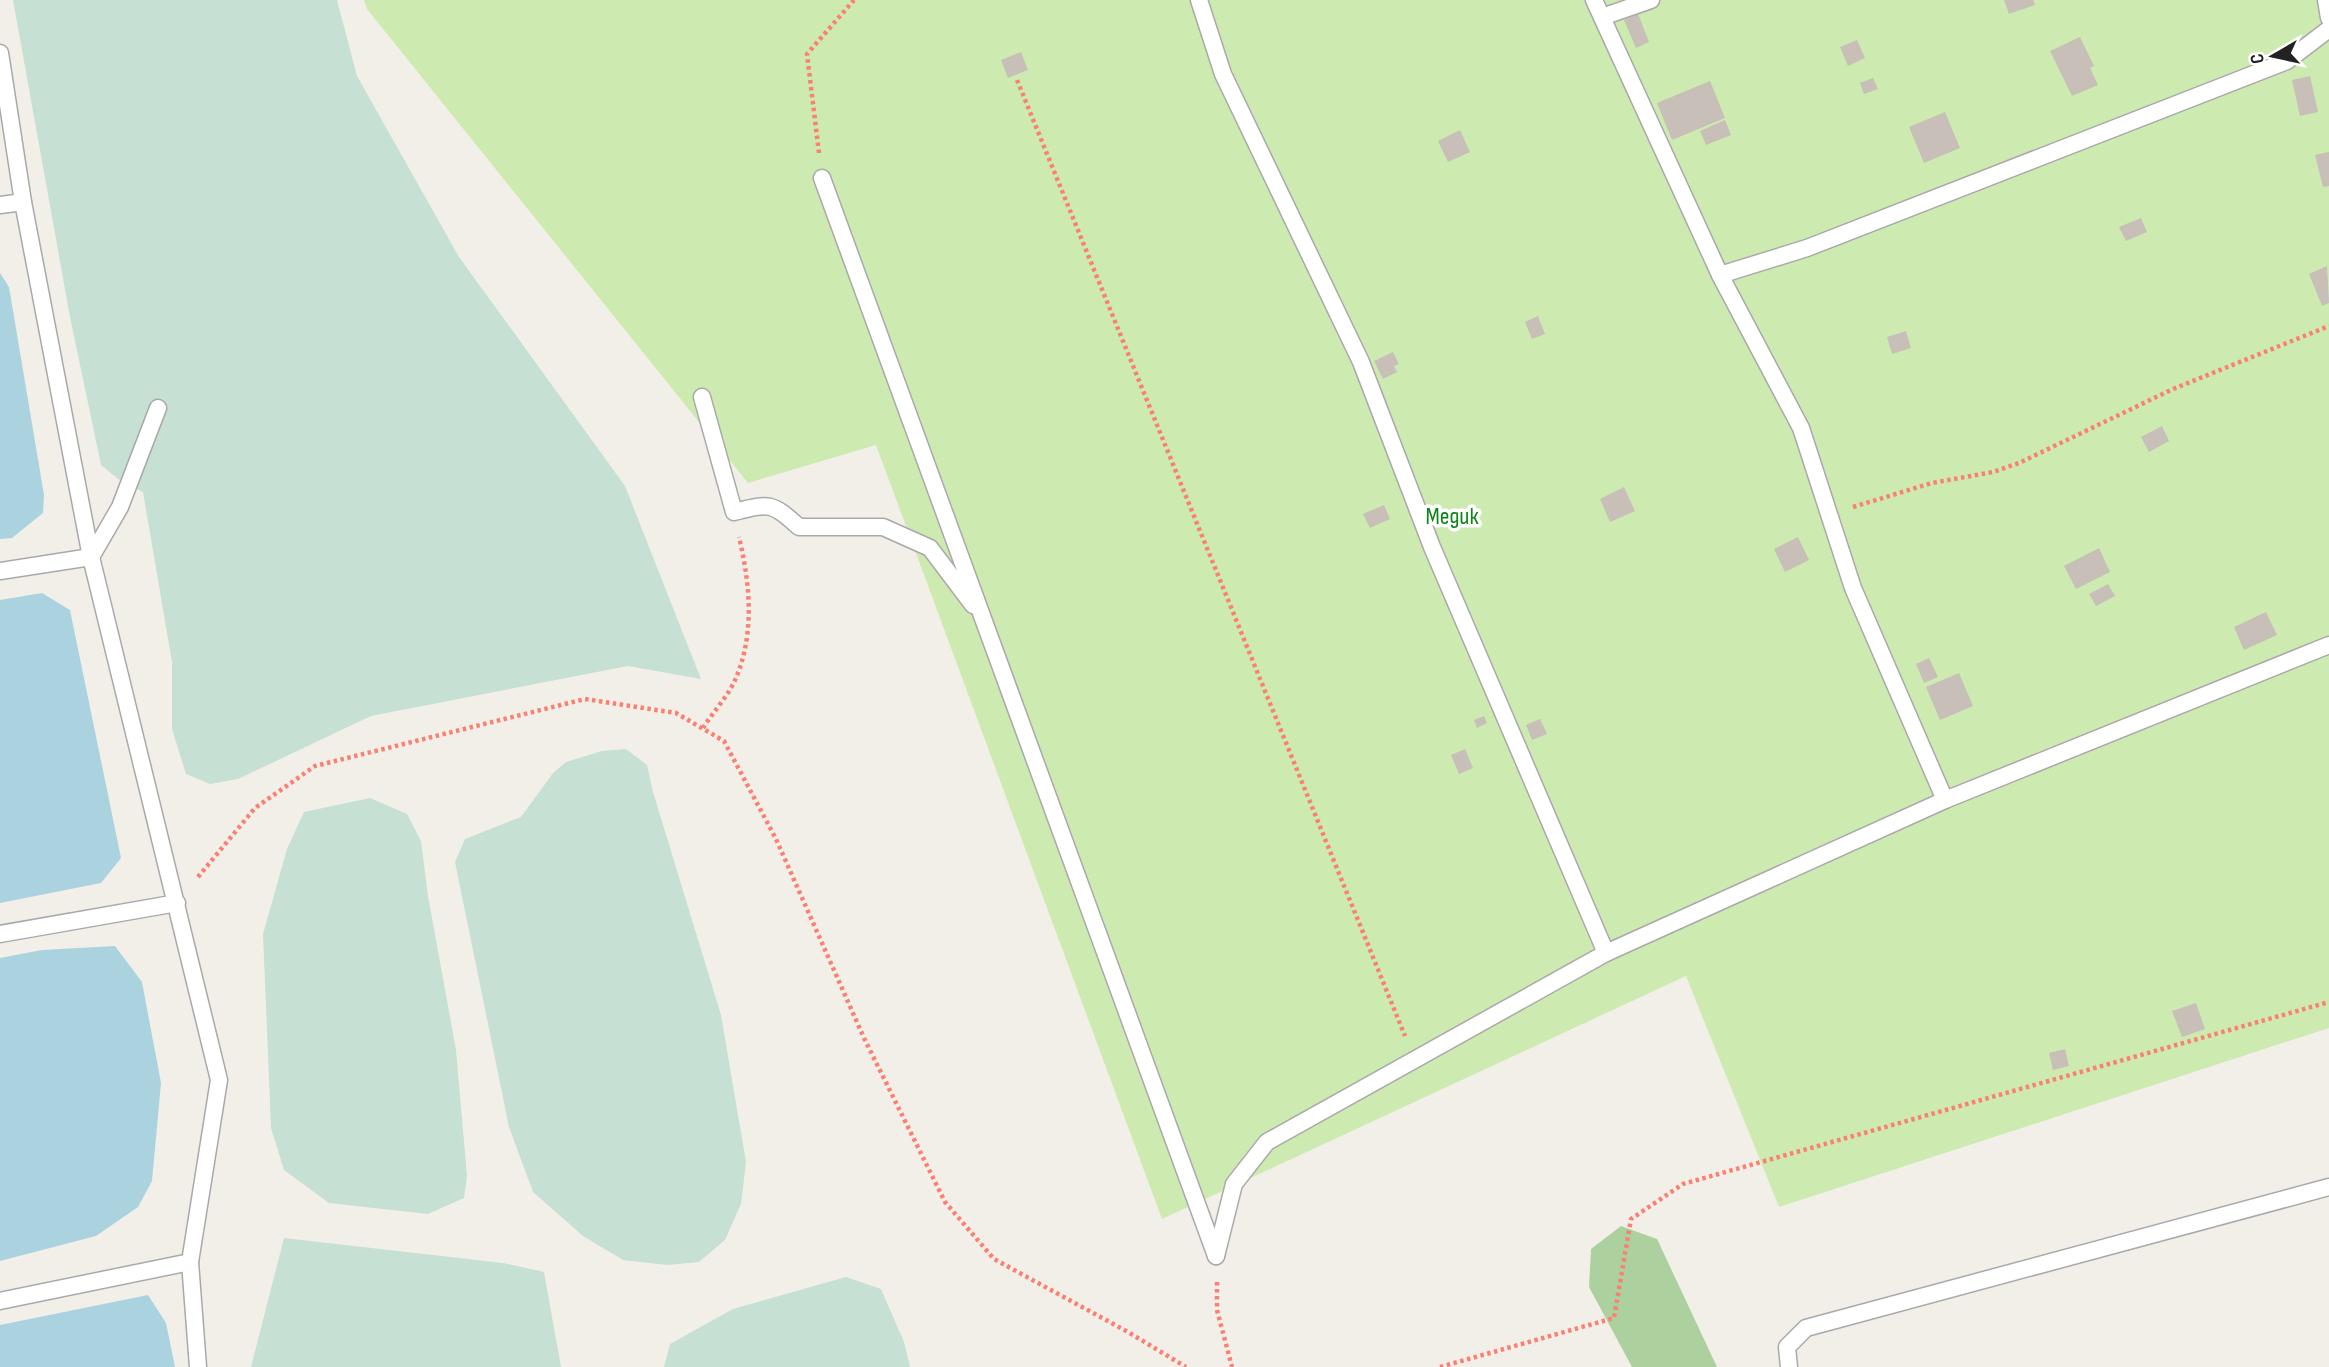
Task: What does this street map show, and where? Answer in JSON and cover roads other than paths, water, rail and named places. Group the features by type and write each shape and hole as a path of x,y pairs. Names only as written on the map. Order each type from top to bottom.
{"lane":[{"path":"1199,0 1223,74 1361,362 1432,547 1606,953"},
{"path":"1594,0 1720,275 1801,428 1853,588 1945,800"},
{"path":"1602,17 1651,0"},
{"path":"2326,0 2329,18"},
{"path":"1720,275 1807,248 2287,61 2329,29"},
{"path":"0,53 23,202 91,557 219,1080 190,1262 198,1367"},
{"path":"822,178 1216,1256 1234,1184 1267,1142 1606,953 1945,800 2329,645"},
{"path":"0,205 23,202"},
{"path":"702,397 734,512 760,506 777,508 799,527 883,527 930,548 983,618"},
{"path":"91,557 120,507 158,408"},
{"path":"0,570 91,557"},
{"path":"0,934 177,903"},
{"path":"1789,1367 1787,1347 1806,1328 2329,1187"},
{"path":"0,1301 190,1262"}],"water":[{"path":"0,273 9,287 44,495 43,513 12,538 0,539"},
{"path":"42,593 70,610 121,858 101,883 0,903 0,600"},
{"path":"115,946 142,982 161,1083 152,1181 138,1207 96,1236 0,1261 0,958 42,950"},
{"path":"148,1295 166,1323 175,1367 0,1367 0,1325"}],"park label":[{"name":"Медик","path":"1452,516"}]}
